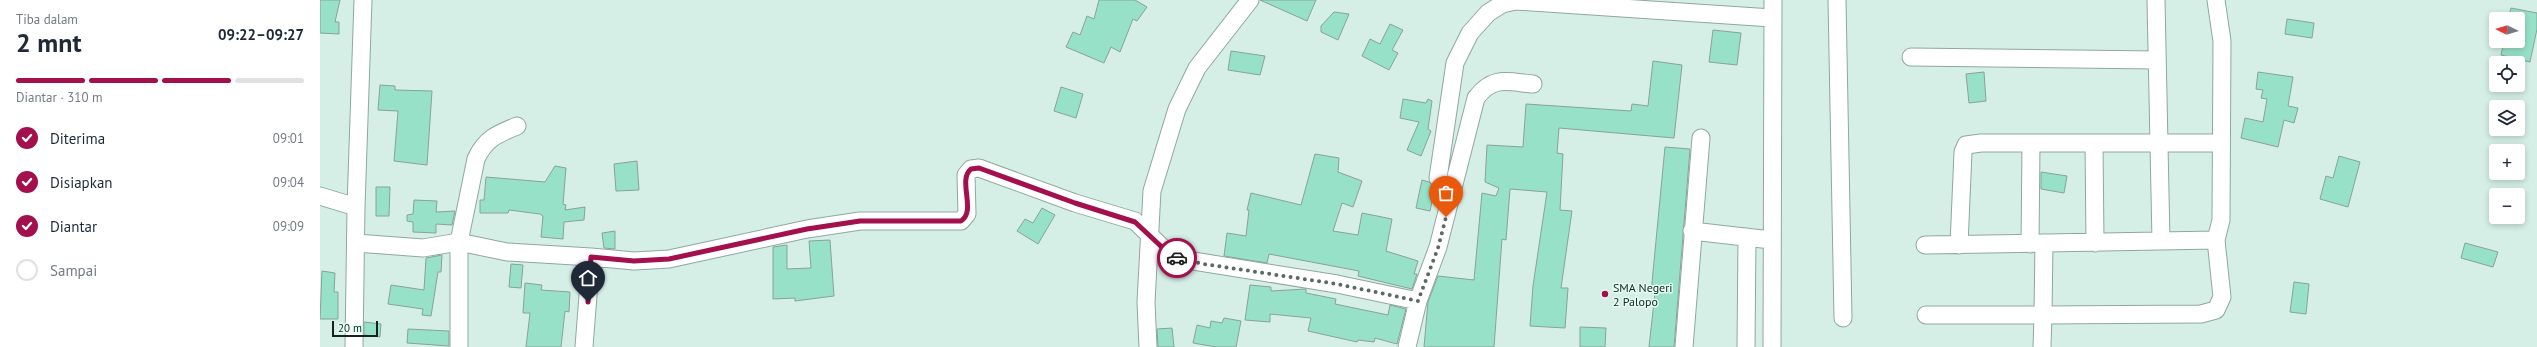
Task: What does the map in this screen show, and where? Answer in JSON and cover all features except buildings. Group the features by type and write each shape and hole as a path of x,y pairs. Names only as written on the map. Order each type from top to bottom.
{"street":[{"path":"354,347 356,207 363,0"},
{"path":"1148,347 1146,302 1152,191 1177,109 1196,68 1250,0"},
{"path":"1772,347 1771,240 1773,0"},
{"path":"1837,0 1843,318"},
{"path":"2156,0 2161,241"},
{"path":"1926,315 2201,314 2216,310 2222,297 2216,240 2221,220 2222,41 2216,0"},
{"path":"1438,178 1455,63 1470,33 1488,13 1502,4 1516,1 1772,18"},
{"path":"1911,57 2157,60"},
{"path":"1407,347 1418,301 1438,248 1476,98 1485,86 1501,81 1533,84"},
{"path":"459,347 459,242 476,159 482,146 492,136 517,126"},
{"path":"1684,347 1692,231 1701,138"},
{"path":"1959,245 1963,152 1966,145 1981,143 2221,143"},
{"path":"2094,143 2095,242"},
{"path":"2031,144 2043,315 2042,347"},
{"path":"356,243 422,248 459,242 507,252 634,261 669,259 807,229 860,221 961,221 967,214 966,175 971,169 979,168 1075,203 1135,222 1169,253 1182,260 1337,284 1418,301"},
{"path":"320,196 356,207"},
{"path":"1692,231 1771,240"},
{"path":"1746,347 1747,237"},
{"path":"1925,245 2216,240"},
{"path":"584,347 591,257"}],"way so far":[{"path":"1177,258 1204,264 1337,284 1418,301 1438,248 1446,217"}],"place":[{"name":"SMA Negeri 2 Palopo","path":"1605,294"}],"route":[{"path":"588,302 591,257 634,261 669,259 718,247 807,229 860,221 961,221 967,214 966,175 968,171 974,168 979,168 1008,180 1135,222 1165,250 1177,258"}]}
